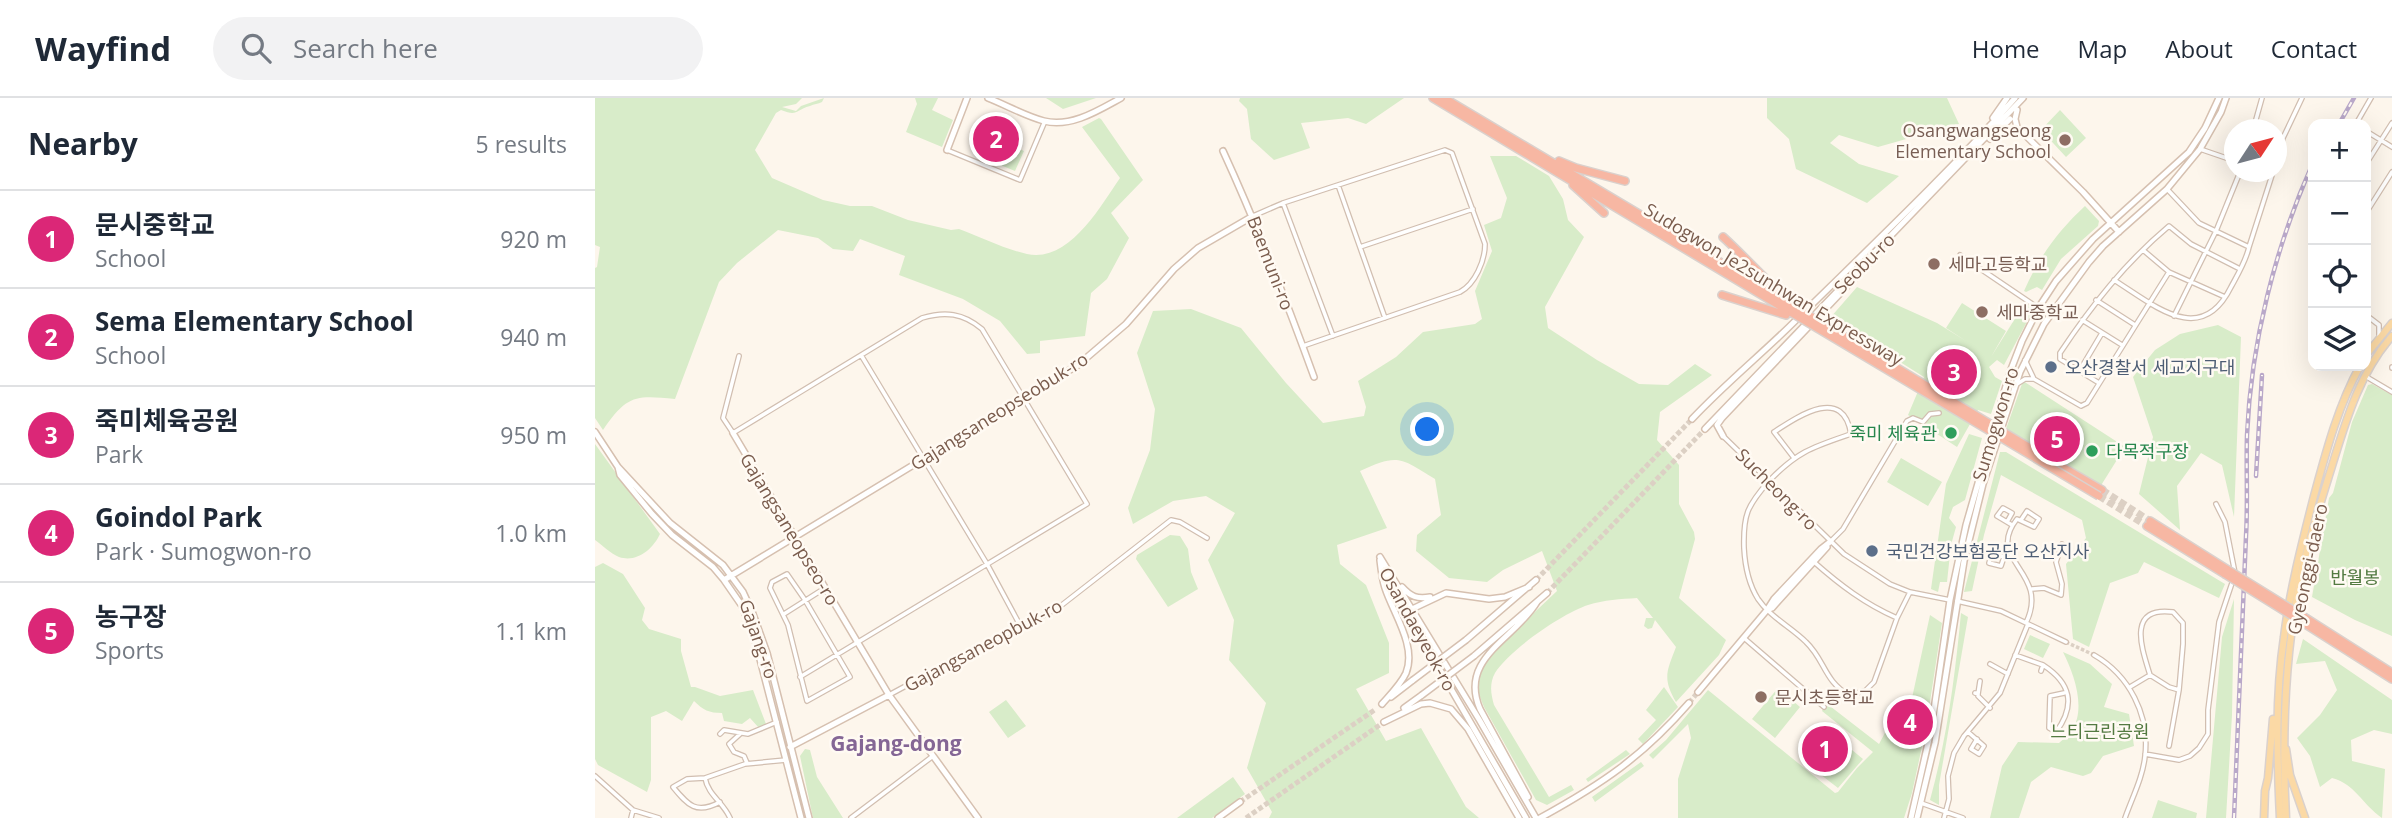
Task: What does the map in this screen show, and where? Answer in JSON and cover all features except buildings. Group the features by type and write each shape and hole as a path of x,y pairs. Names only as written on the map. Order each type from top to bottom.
{"highway":[{"name":"Sudogwon Je2sunhwan Expressway","path":"1433,98 1494,130"},
{"name":"Sudogwon Je2sunhwan Expressway","path":"1444,98 1818,329 2100,493 1791,312"},
{"path":"1494,130 1567,165 1625,181"},
{"path":"1494,130 1504,143 1576,187 1604,213"},
{"path":"1723,237 1749,261 1791,312"},
{"path":"1721,295 1791,312"},
{"path":"2149,523 2392,679"},
{"path":"2227,572 2392,672"}],"main road":[{"path":"947,150 967,98"},
{"path":"988,98 1045,121 1074,120 1121,98"},
{"path":"1988,127 2007,98"},
{"name":"Seobu-ro","path":"1692,419 1787,329 2015,98"},
{"path":"1996,134 2026,98"},
{"name":"Seobu-ro","path":"1705,429 2026,98"},
{"name":"Sumogwon-ro","path":"1911,818 1931,730 1977,482 2010,372 2039,307 2073,260 2197,147 2219,98"},
{"name":"Sumogwon-ro","path":"1917,818 1936,734 1953,601 1983,484 2025,360 2050,316 2089,262 2167,189 2221,112 2226,98"},
{"path":"2017,110 2017,127 2119,232"},
{"path":"1966,159 2006,126 2017,127"},
{"name":"Baemuni-ro","path":"1223,151 1253,216 1314,377"},
{"name":"Gajangsaneopseobuk-ro","path":"725,580 1079,365 1126,324 1174,269 1198,248 1253,216"},
{"path":"1723,436 1717,425 1721,418 1882,250 1899,228"},
{"path":"2371,348 2392,322"},
{"name":"Gyeonggi-daero","path":"2286,818 2284,743 2288,667 2298,592 2343,428 2365,376 2392,336"},
{"name":"Gyeonggi-daero","path":"2280,818 2278,704 2283,638 2292,584 2336,421 2357,371"},
{"name":"Gajang-ro","path":"595,432 618,467 620,475 652,514 725,580 748,618 801,818"},
{"name":"Gajangsaneopseo-ro","path":"733,433 890,695 978,818"},
{"name":"Gajang-ro","path":"618,467 670,523 732,575 753,614 767,653 809,818"},
{"path":"1767,610 1772,608 1830,542"},
{"path":"1698,692 1779,592 1830,542"},
{"path":"1380,557 1383,585 1406,643 1409,662 1405,675 1382,704"},
{"name":"Osandaeyeok-ro","path":"1380,557 1526,818"},
{"name":"Osandaeyeok-ro","path":"1380,557 1393,589 1538,818"},
{"path":"1389,572 1409,595 1419,598 1453,593 1489,599 1505,597 1529,587"},
{"path":"1375,709 1466,640 1536,580"},
{"path":"1519,818 1468,729 1451,709 1430,703 1421,704 1384,722 1474,656 1547,593"},
{"path":"1409,611 1440,595"},
{"path":"1532,810 1525,790 1480,709 1476,700 1475,683 1478,670 1486,656 1527,616 1537,602"},
{"name":"Gajangsaneopbuk-ro","path":"784,749 890,695"},
{"path":"1538,818 1605,781 1628,764 1666,730 1689,703"},
{"path":"2265,818 2265,792 2274,712 2278,704"},
{"path":"2284,743 2290,775 2305,818"},
{"path":"1218,818 1240,802"}],"street":[{"path":"2256,119 2262,98"},
{"path":"2287,130 2302,98"},
{"path":"2359,119 2371,98"},
{"path":"947,150 1020,180 1045,121"},
{"path":"2371,156 2392,123"},
{"path":"2371,134 2392,147"},
{"path":"2197,147 2224,156"},
{"path":"1253,216 1283,203 1448,150 1453,153 1485,244 1485,253 1472,283 1460,292 1303,346"},
{"path":"2371,204 2392,172"},
{"path":"2174,316 2216,231 2236,182"},
{"path":"2113,279 2174,316 2191,319 2209,315 2223,303 2241,269 2269,182"},
{"path":"1338,185 1385,318"},
{"path":"2167,189 2199,223 2249,247"},
{"path":"1283,203 1333,336"},
{"path":"1360,247 1472,209"},
{"path":"2099,383 2060,359 2060,353 2113,279 2169,226 2191,244 2241,269"},
{"path":"2143,250 2169,272 2226,298"},
{"path":"1960,255 2050,316"},
{"path":"2015,385 2025,379 2034,379 2081,406 2087,403 2169,272"},
{"path":"2096,300 2135,324"},
{"path":"733,433 922,318 935,314 959,315 982,329 1087,504 800,677"},
{"path":"2371,319 2379,326"},
{"path":"2082,320 2122,345"},
{"path":"2379,326 2392,322"},
{"path":"2378,339 2379,326"},
{"path":"2080,370 2102,333"},
{"path":"861,355 987,564 1021,627"},
{"name":"Gajangsaneopseo-ro","path":"733,433 723,418 739,356"},
{"path":"2025,360 2034,379"},
{"path":"2365,376 2392,392"},
{"path":"1794,458 1774,432 1798,418 1827,407 1837,408 1844,413 1851,434 1824,443 1794,458 1782,467 1749,504 1744,536 1748,579 1767,610 1815,651 1831,681 1838,688 1849,695 1865,691 1874,682 1897,618 1910,592"},
{"path":"1830,542 1843,529 1907,421 1913,418 1923,422 1930,414 1939,413"},
{"name":"Sucheong-ro","path":"1723,436 1830,542 1868,572 1910,592 1953,601"},
{"path":"2145,754 2179,760 2190,756 2199,748 2208,734 2208,710 2219,622 2235,572 2225,522 2216,505"},
{"path":"1944,818 1949,799 1948,776 1957,747 1990,708 2007,681 2032,606 2032,589 2010,555 2008,541 2017,519 2034,527 2039,519 2027,511 2021,520"},
{"name":"Gajangsaneopbuk-ro","path":"890,695 1058,608 1171,520 1180,522 1207,538"},
{"path":"2007,522 2012,526"},
{"path":"2032,589 2044,588 2060,595 2062,584 2056,560 2062,544"},
{"path":"2004,557 2001,566 1989,563 1991,553 2004,557 2010,555"},
{"path":"1814,562 1869,606 1897,618"},
{"path":"787,574 805,600 850,677 807,701 784,614 770,588 772,582 787,574"},
{"path":"784,614 825,587"},
{"path":"1953,601 2001,611 2066,642"},
{"path":"2169,746 2179,690 2183,623 2173,612 2161,611 2150,615 2142,625 2139,638 2150,675 2179,690"},
{"path":"1744,638 1824,707"},
{"path":"2015,655 2043,665 2054,672 2066,686 2069,698 2067,710 2056,732 2049,727 2050,696 2064,693"},
{"path":"2094,655 2103,660 2130,687 2146,729 2145,754 2125,818"},
{"path":"1990,664 2008,674"},
{"path":"2041,671 2043,665"},
{"path":"2130,687 2150,675"},
{"path":"1980,681 1978,696 1990,708"},
{"path":"720,734 724,730 748,734 777,722"},
{"path":"1968,732 1977,739"},
{"path":"742,733 729,744 734,752 744,756 747,763"},
{"path":"851,818 933,756"},
{"path":"720,802 710,807 697,808 684,800 673,787 687,779 705,778 747,763 786,760"},
{"path":"595,776 633,810 659,818"},
{"path":"705,778 707,789 723,803 730,818"},
{"path":"1921,803 1963,818"},
{"path":"631,818 633,810"}],"green space":[{"path":"595,98 802,98 796,104 782,107 796,111 801,106 824,98 822,102 796,112 781,110 776,113 755,150 772,178 823,200 850,206 872,206 908,220 951,230 959,229 1027,254 1042,255 1070,242 1093,217 1120,178 1082,127 1101,119 1143,180 1111,213 1129,238 1107,279 1091,293 1085,336 1040,341 1040,353 1027,354 1000,321 963,299 899,275 905,256 860,239 853,251 833,249 818,238 778,230 737,263 719,282 675,399 650,397 633,400 611,418 603,430 595,418 595,268 600,247 595,245"},
{"path":"915,98 938,98 932,110 953,120 942,147 906,132 917,104"},
{"path":"1046,98 1096,98 1063,109"},
{"path":"1240,98 1404,98 1366,124 1348,118 1301,123 1310,148 1274,160 1251,139 1247,109 1239,101"},
{"path":"1767,98 1947,98 1959,124 1878,147 1839,135 1830,143 1859,164 1899,176 1867,203 1796,169 1789,139 1767,118"},
{"path":"2060,110 2086,138 2066,157 2041,130"},
{"path":"994,138 1024,151 1015,171 986,159"},
{"path":"1490,156 1516,156 1549,176 1563,199 1568,220 1584,237 1545,307 1548,328 1639,384 1668,385 1695,364 1712,375 1660,412 1657,440 1679,465 1679,504 1695,539 1679,598 1726,640 1719,655 1676,702 1667,674 1676,647 1655,620 1652,628 1644,626 1646,618 1653,618 1637,598 1606,601 1577,609 1524,643 1495,673 1491,689 1494,705 1549,797 1571,785 1574,790 1547,805 1536,800 1484,707 1478,692 1478,682 1486,658 1557,591 1542,551 1503,570 1487,582 1449,578 1416,551 1417,535 1441,515 1435,479 1399,460 1373,465 1360,471 1387,528 1337,545 1340,564 1366,585 1389,643 1389,673 1356,689 1386,741 1421,728 1466,807 1479,818 1269,818 1272,812 1247,768 1266,703 1229,660 1234,620 1208,560 1235,513 1206,496 1173,501 1133,524 1128,508 1150,450 1155,409 1137,353 1153,311 1191,309 1241,328 1323,423 1364,416 1366,407 1358,381 1396,357 1423,332 1475,324 1482,319 1475,291 1492,251 1484,225 1501,218 1507,198"},
{"path":"2085,206 2099,221 2098,226 2061,259 2042,290 2037,287 2024,291 2050,245"},
{"path":"1857,287 1937,323 1966,341 1946,328 1962,303 2006,331 1991,357 2026,301 2032,308 2004,365 1997,360 1989,367 1995,377 2002,381 1991,414 1978,410 1957,447 1908,415 1924,377 1830,318"},
{"path":"2218,325 2241,337 2234,517 2222,465 2201,453 2177,486 2180,530 2139,494 2153,437 2133,377 2155,350 2180,334"},
{"path":"2023,381 2125,447 2100,487 2006,429"},
{"name":"반월봉","path":"2372,384 2392,395 2392,636 2312,597 2329,498 2333,493 2352,422 2368,385"},
{"path":"1969,434 1982,438 1965,500 1953,507 1949,518 1956,527 1947,582 1940,582 1938,592 1931,589 1946,484"},
{"path":"595,444 660,534 649,549 638,556 619,557 595,540"},
{"path":"2000,452 2006,452 2225,584 2219,598 2144,562 2138,573 2110,583 2089,647 2073,639 2066,564 2086,538 2082,520 2001,475 1972,591 1964,592"},
{"path":"1901,458 1942,482 1928,506 1887,482"},
{"path":"1170,535 1180,536 1188,549 1191,572 1198,589 1168,607 1136,559 1137,555"},
{"path":"603,563 623,574 645,608 642,620 649,629 681,639 681,651 691,687 720,696 753,690 766,724 759,728 750,718 742,724 724,721 722,713 706,710 694,701 682,721 666,711 651,717 651,780 647,792 598,765 595,759 595,567"},
{"path":"2234,599 2232,715 2226,818 2206,818 2222,637"},
{"path":"1961,613 1968,617 1939,785 1939,805 1930,800 1950,707"},
{"path":"1930,615 1942,623 1926,728 1904,818 1678,818 1678,779 1691,738 1688,724 1653,759 1649,755 1666,740 1708,690 1835,793 1838,792 1873,752 1822,711 1826,703 1879,744 1887,729 1912,698"},
{"path":"2030,635 2050,644 2043,658 2024,649"},
{"path":"2303,639 2392,700 2392,734 2374,730 2351,740 2352,761 2385,769 2382,818 2340,781 2332,778 2320,787 2310,756 2297,738 2320,715 2337,690 2325,661 2296,664"},
{"name":"느티근린공원","path":"2063,652 2090,664 2112,684 2104,707 2129,714 2134,746 2103,756 2091,773 2083,776 2051,767 2031,782 2019,818 1990,818 2002,766 2018,742 2059,743 2076,723 2077,692"},
{"path":"1664,687 1678,707 1643,744 1638,739 1656,720 1646,710"},
{"path":"1778,688 1800,707 1775,738 1752,719"},
{"path":"1006,700 1026,726 1008,738 989,712"},
{"path":"1841,741 1863,759 1838,788 1816,771"},
{"path":"805,749 810,750 817,777 843,818 813,818 800,756"},
{"path":"1626,750 1630,754 1588,782 1586,779"},
{"path":"1641,762 1644,766 1595,802 1592,797"},
{"path":"1233,777 1245,794 1212,818 1177,818"},
{"path":"2158,800 2197,813 2196,818 2152,818"}],"tunnel":[{"path":"1536,580 1692,419"},
{"path":"1547,593 1705,429"},
{"path":"2102,490 2150,521"},
{"path":"2099,496 2147,526"},
{"path":"2066,642 2094,655"},
{"path":"1689,703 1698,692"},
{"path":"1240,802 1376,709"},
{"path":"1246,818 1384,722"}],"railway":[{"path":"2342,119 2354,98"},
{"path":"2234,818 2247,524 2249,400 2267,296 2287,228 2308,174"},
{"path":"2256,476 2262,375"}],"place":[{"name":"Sema Elementary School","path":"996,139"},
{"name":"Osangwangseong Elementary School","path":"2065,140"},
{"name":"세마고등학교","path":"1934,264"},
{"name":"세마중학교","path":"1982,312"},
{"name":"오산경찰서 세교지구대","path":"2051,367"},
{"name":"죽미체육공원","path":"1954,372"},
{"name":"죽미 체육관","path":"1951,433"},
{"name":"농구장","path":"2057,439"},
{"name":"다목적구장","path":"2092,451"},
{"name":"국민건강보험공단 오산지사","path":"1872,551"},
{"name":"문시초등학교","path":"1761,697"},
{"name":"Goindol Park","path":"1910,722"},
{"name":"문시중학교","path":"1825,749"}],"district":[{"name":"Gajang-dong","path":"896,743"}]}
